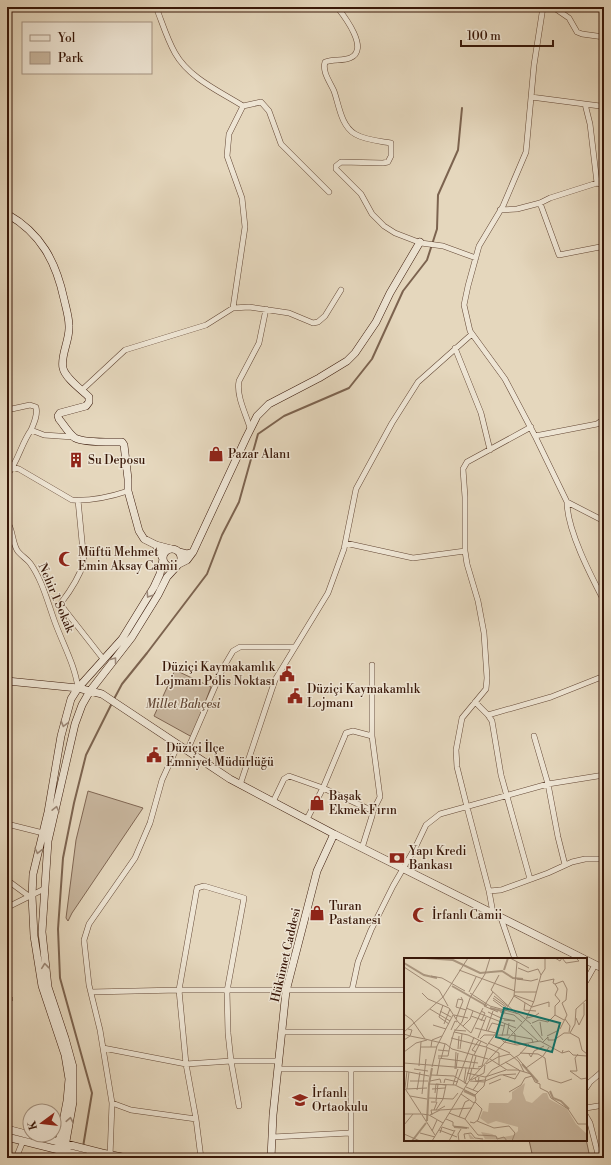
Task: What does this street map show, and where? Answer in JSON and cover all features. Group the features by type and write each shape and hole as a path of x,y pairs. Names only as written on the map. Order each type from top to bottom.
{"street":[{"path":"156,7 174,52 183,65 205,83 242,106 261,102 269,111 281,144 329,192"},
{"path":"337,7 355,35 358,42 358,49 355,55 349,59 325,62 325,74 333,89 343,119 349,129 363,138 391,143 391,156 388,162 383,164 342,162 336,166 336,169 361,194 372,214 384,226 396,233 423,242 442,246 476,258"},
{"path":"543,7 534,65 526,152 500,210 479,246 464,305 470,331 505,379 531,427 568,502 567,511 574,533 591,577 604,601"},
{"path":"553,7 569,18 577,32 604,37"},
{"path":"531,97 600,106 604,108"},
{"path":"585,104 590,124 598,183"},
{"path":"233,308 245,227 242,198 227,156 229,134 242,106"},
{"path":"500,210 517,209 540,203 550,198 598,183 604,186"},
{"path":"540,203 559,255 600,247 604,251"},
{"path":"7,214 21,222 38,239 55,266 64,296 69,327 63,369 68,378 89,397 89,402 86,406 60,413 58,416 59,419 73,437 78,440 122,442 124,445 128,491 139,531 144,539 156,545 177,550 179,552 187,554 194,552"},
{"path":"156,545 164,562 168,566 174,567 187,560 194,552 250,428 258,416 269,404 347,361 355,353 376,322 390,293 423,242"},
{"path":"82,390 125,350 206,325 233,308 249,307 289,313 313,323 318,322 325,316 341,290"},
{"path":"250,428 241,402 238,385 259,343 266,309"},
{"path":"240,785 275,680 328,593 345,543 356,489 392,423 418,382 472,334"},
{"path":"455,348 481,413 490,450"},
{"path":"7,410 33,405 36,407 37,411 31,430 23,444 14,468 7,475"},
{"path":"535,436 597,424 604,419"},
{"path":"493,913 489,891 466,807 457,767 456,750 462,718 486,688 487,678 484,632 478,601 467,564 465,551 465,497 462,469 466,462 531,427"},
{"path":"31,430 50,436 73,437"},
{"path":"7,466 19,469 72,500 110,496 128,491"},
{"path":"78,500 84,562 72,589 61,603 64,609 104,660"},
{"path":"568,502 604,521"},
{"name":"Nehir 1 Sokak","path":"7,521 18,552 29,562 39,580 76,674 78,688"},
{"path":"345,543 413,558 465,551"},
{"path":"62,1149 69,1079 65,1055 42,986 34,936 31,896 33,874 48,812 61,736 71,699 78,688 122,639 154,587 160,574 164,553 171,549"},
{"path":"56,1158 62,1149 74,1102 73,1067 48,987 42,932 48,841 73,731 82,705 90,691 132,637 158,595 167,577 178,565 181,558 179,552"},
{"path":"188,751 223,668 234,651 240,647 295,646"},
{"path":"362,848 373,811 380,798 372,736 372,665"},
{"path":"488,715 551,697 604,676"},
{"path":"7,681 78,688 102,694 240,785 334,834 583,958"},
{"path":"475,702 492,721 501,775 530,879"},
{"path":"307,819 323,788 346,733 353,732 372,736"},
{"path":"534,736 548,784 565,865"},
{"path":"110,1156 112,1103 100,1030 91,992 84,940 89,924 135,858 150,824 162,780 178,745"},
{"path":"352,990 358,962 371,930 426,825 440,814 548,784 604,775"},
{"path":"273,802 284,779 289,776 323,788 373,811"},
{"path":"7,824 43,833"},
{"name":"Hükümet Caddesi","path":"271,1158 286,991 318,871 334,834"},
{"path":"489,891 501,890 572,862 585,859 604,859"},
{"path":"7,880 31,896"},
{"path":"201,1158 196,1119 186,1064 179,990 197,888 204,886 244,898 227,991 228,1033 231,1061 239,1106"},
{"path":"7,910 8,907 44,889"},
{"path":"502,918 515,958"},
{"path":"587,960 604,969"},
{"path":"587,979 595,965"},
{"path":"91,992 179,990 404,990"},
{"path":"282,1032 404,1032"},
{"path":"103,1048 186,1064 231,1061 279,1061"},
{"path":"351,1069 351,1158"},
{"path":"278,1070 404,1069"},
{"path":"587,1086 604,1070"},
{"path":"112,1103 130,1110 196,1119"},
{"path":"587,1108 604,1105"},
{"path":"587,1118 590,1123 599,1158"},
{"path":"7,1129 22,1133"},
{"path":"272,1137 350,1133"},
{"path":"7,1137 22,1141"},
{"path":"16,1158 22,1143"},
{"path":"33,1143 62,1149 102,1153 110,1156 128,1158"},
{"path":"48,1143 62,1149"},
{"path":"77,1150 90,1158"}],"green space":[{"path":"7,592 11,632 7,633"},
{"name":"Millet Bahçesi","path":"175,670 211,687 192,737 154,716"},
{"path":"88,791 143,808 68,921 66,918 76,840"},
{"path":"529,1141 586,1141 590,1158 533,1158"}],"waterway":[{"path":"114,699 122,684 207,574 222,535 239,502 258,434 284,416 349,388 372,359 403,291 427,260 437,229 438,195 458,150 462,108"},
{"path":"83,1147 92,1093 60,978 58,929 63,858 74,803 86,755 112,703"}],"place":[{"name":"Pazar Alanı","path":"216,454"},
{"name":"Su Deposu","path":"76,460"},
{"name":"Müftü Mehmet Emin Aksay Camii","path":"66,559"},
{"name":"Düziçi Kaymakamlık Lojmanı Polis Noktası","path":"287,674"},
{"name":"Düziçi Kaymakamlık Lojmanı","path":"295,696"},
{"name":"Düziçi İlçe Emniyet Müdürlüğü","path":"154,755"},
{"name":"Başak Ekmek Fırın","path":"317,803"},
{"name":"Yapı Kredi Bankası","path":"397,858"},
{"name":"Turan Pastanesi","path":"317,913"},
{"name":"İrfanlı Camii","path":"420,915"},
{"name":"İrfanlı Ortaokulu","path":"300,1100"}]}
